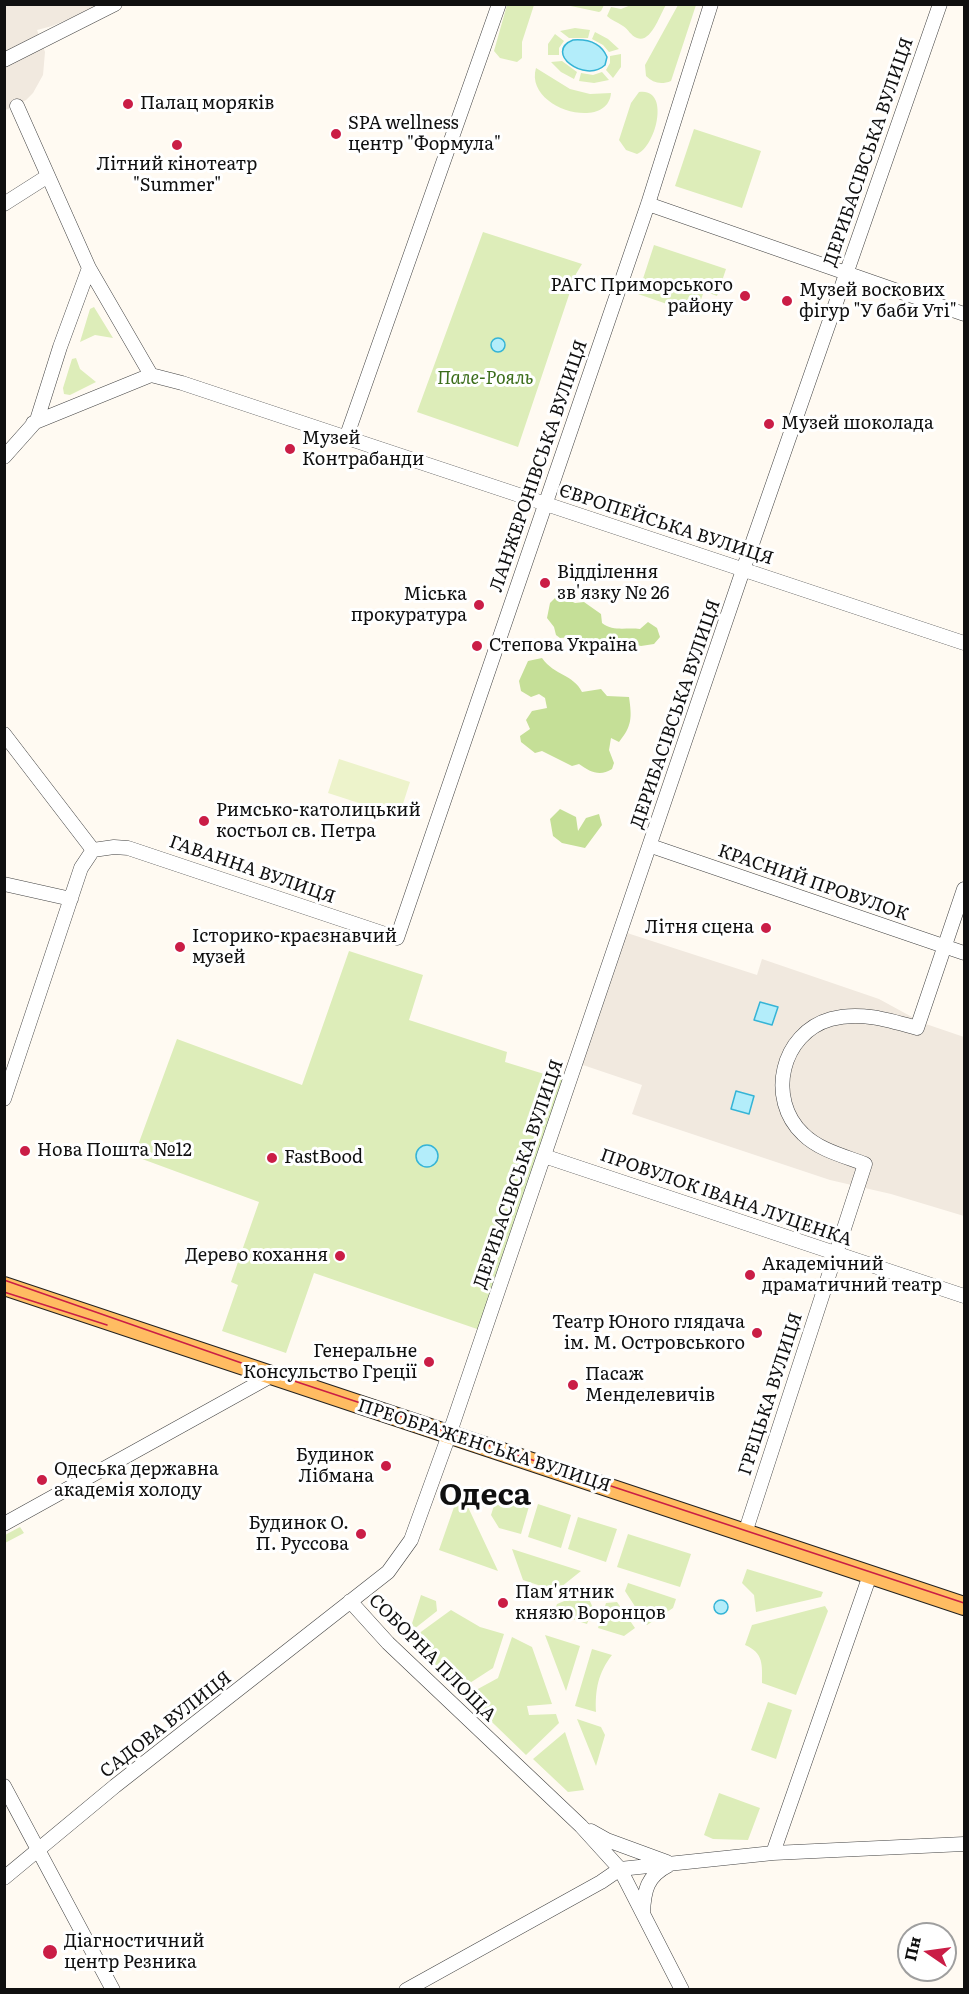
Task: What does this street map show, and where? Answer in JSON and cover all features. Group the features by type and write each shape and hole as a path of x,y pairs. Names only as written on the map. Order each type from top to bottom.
{"main road":[{"name":"ПРЕОБРАЖЕНСЬКА ВУЛИЦЯ","path":"4,1286 964,1606"}],"street":[{"path":"4,60 115,4"},
{"path":"346,438 499,4"},
{"name":"ЛАНЖЕРОНІВСЬКА ВУЛИЦЯ","path":"397,938 648,204 711,4"},
{"name":"ДЕРИБАСІВСЬКА ВУЛИЦЯ","path":"449,1435 939,4"},
{"path":"4,444 37,420 151,375 88,268 17,106"},
{"path":"4,204 48,176"},
{"path":"648,204 964,314"},
{"path":"4,457 37,420 88,268"},
{"name":"ЄВРОПЕЙСЬКА ВУЛИЦЯ","path":"151,375 964,643"},
{"path":"4,734 93,850 81,868 4,1099"},
{"name":"КРАСНИЙ ПРОВУЛОК","path":"651,846 964,953"},
{"name":"ГАВАННА ВУЛИЦЯ","path":"93,850 128,848 397,938"},
{"path":"4,884 71,899"},
{"path":"945,946 964,889"},
{"name":"ГРЕЦЬКА ВУЛИЦЯ","path":"745,1533 865,1164 815,1143 795,1126 784,1104 782,1090 785,1064 790,1052 803,1036 819,1024 831,1019 870,1017 917,1028 945,946"},
{"name":"ПРОВУЛОК ІВАНА ЛУЦЕНКА","path":"544,1156 964,1296"},
{"path":"4,1524 271,1376"},
{"name":"СОБОРНА ПЛОЩА","path":"449,1435 411,1540 388,1572 350,1601 388,1643 581,1826 620,1869 773,1853 964,1844"},
{"path":"773,1853 870,1575"},
{"name":"САДОВА ВУЛИЦЯ","path":"4,1878 350,1601"},
{"path":"4,1786 113,1989"},
{"name":"СОБОРНА ПЛОЩА","path":"581,1826 607,1840 672,1863"},
{"path":"644,1915 644,1898 648,1883 657,1871 672,1863"},
{"path":"406,1989 601,1882 620,1869 682,1989"}],"green space":[{"path":"604,4 599,12 566,5"},
{"path":"507,5 534,5 522,42 522,58 517,62 500,58 494,51"},
{"path":"631,5 666,5 647,37 642,39 635,37 625,27 607,16 611,7 621,9"},
{"path":"678,5 696,5 671,81 657,83 646,76 645,65"},
{"path":"575,28 590,30 588,38 569,38 560,31"},
{"path":"595,32 608,39 619,49 609,52 603,45 592,39"},
{"path":"555,34 564,41 559,48 559,55 548,55 548,44"},
{"path":"621,54 621,67 613,78 606,70 610,63 610,56"},
{"path":"562,61 577,72 574,79 561,72 551,62"},
{"path":"536,68 570,89 590,94 611,93 606,105 596,111 583,113 554,104 542,95 536,82"},
{"path":"602,72 609,80 594,83 579,81 581,73 593,75"},
{"path":"639,92 649,93 655,99 657,118 650,141 637,154 626,150 619,140 631,103"},
{"path":"694,129 761,151 742,208 675,186"},
{"name":"Пале-Рояль","path":"483,232 582,264 576,274 518,447 417,412"},
{"path":"654,245 726,269 717,296 704,291 696,314 638,294"},
{"path":"94,307 113,338 95,335 80,342 90,309"},
{"path":"76,358 80,369 96,382 70,395 64,394 63,388 72,359"},
{"path":"558,595 575,603 584,602 601,614 602,623 607,626 640,629 648,622 657,628 660,637 654,644 641,646 632,644 617,651 600,641 588,639 583,643 572,637 560,638 547,618 550,603"},
{"path":"542,658 552,668 574,682 582,692 601,689 607,696 629,697 631,716 629,726 619,742 611,738 609,750 614,763 612,769 599,773 579,764 572,766 542,751 535,753 521,742 520,736 530,729 526,720 532,711 547,708 545,698 539,694 531,697 521,691 519,681 528,661"},
{"path":"339,759 410,782 399,816 328,793"},
{"path":"560,809 576,817 578,831 586,818 599,814 602,825 585,848 562,843 553,836 550,819"},
{"path":"349,951 423,975 409,1020 507,1052 505,1062 567,1081 480,1330 314,1273 286,1353 222,1331 238,1285 231,1282 259,1202 134,1156 177,1039 302,1085"},
{"path":"475,1486 492,1492 487,1508 480,1505 481,1498"},
{"path":"460,1490 498,1571 439,1550"},
{"path":"498,1493 530,1503 521,1534 499,1528 491,1515"},
{"path":"538,1504 571,1515 561,1548 528,1537"},
{"path":"578,1517 617,1529 606,1562 568,1549"},
{"path":"20,1527 24,1533 5,1543 5,1535"},
{"path":"628,1534 691,1554 680,1587 617,1567"},
{"path":"512,1549 581,1571 556,1591 523,1580"},
{"path":"747,1569 823,1592 821,1597 756,1612 754,1595 742,1583"},
{"path":"628,1583 676,1599 673,1608 647,1625 625,1591"},
{"path":"421,1595 436,1601 437,1611 409,1633"},
{"path":"579,1595 589,1599 593,1608 587,1624 554,1613 557,1604"},
{"path":"617,1602 635,1628 624,1636 598,1628 606,1603"},
{"path":"825,1606 828,1611 796,1695 762,1683 761,1660 756,1652 745,1645 752,1625"},
{"path":"451,1610 480,1627 504,1634 493,1668 459,1690 407,1642"},
{"path":"545,1635 580,1646 566,1691"},
{"path":"512,1637 532,1647 552,1704 527,1706 529,1715 556,1714 559,1723 526,1755 465,1696 498,1678"},
{"path":"592,1649 612,1655 603,1668 598,1682 596,1712 575,1706"},
{"path":"768,1702 792,1710 776,1759 751,1750"},
{"path":"577,1719 601,1727 605,1735 596,1766"},
{"path":"565,1732 584,1790 568,1792 533,1759"},
{"path":"719,1793 760,1808 748,1840 713,1839 704,1835"}],"shaded area":[{"path":"4,5 103,5 37,30 45,52 43,75 33,93 26,100 5,110"},
{"path":"624,932 757,975 762,959 879,999 923,1023 964,1037 964,1216 891,1194 830,1180 632,1114 642,1085 580,1064"}],"water":[{"path":"573,40 588,41 601,48 607,57 605,65 597,70 587,71 570,64 563,52 565,45"},
{"path":"498,338 503,340 505,345 503,350 498,352 493,350 491,345 493,340"},
{"path":"760,1002 778,1007 772,1025 754,1020"},
{"path":"736,1091 754,1096 749,1114 731,1109"},
{"path":"427,1145 435,1148 438,1156 435,1164 427,1167 419,1164 416,1156 419,1148"},
{"path":"718,1600 724,1600 728,1607 724,1614 718,1614 714,1610 714,1604"}],"tram line":[{"path":"4,1280 273,1374 964,1603"},
{"path":"4,1292 107,1325"}],"place":[{"name":"Палац моряків","path":"128,104"},
{"name":"SPA wellness центр \"Формула\"","path":"336,134"},
{"name":"Літний кінотеатр \"Summer\"","path":"177,145"},
{"name":"РАГС Приморського району","path":"745,296"},
{"name":"Музей воскових фігур \"У баби Уті\"","path":"787,301"},
{"name":"Музей шоколада","path":"769,424"},
{"name":"Музей Контрабанди","path":"290,449"},
{"name":"Відділення зв'язку № 26","path":"545,583"},
{"name":"Міська прокуратура","path":"479,605"},
{"name":"Степова Україна","path":"477,646"},
{"name":"Римсько-католицький костьол св. Петра","path":"204,821"},
{"name":"Літня сцена","path":"766,928"},
{"name":"Історико-краєзнавчий музей","path":"180,947"},
{"name":"Нова Пошта №12","path":"25,1151"},
{"name":"FastBood","path":"272,1158"},
{"name":"Дерево кохання","path":"340,1256"},
{"name":"Академічний драматичний театр","path":"750,1275"},
{"name":"Театр Юного глядача ім. М. Островського","path":"757,1333"},
{"name":"Генеральне Консульство Греції","path":"429,1362"},
{"name":"Пасаж Менделевичів","path":"573,1385"},
{"name":"Будинок Лібмана","path":"386,1466"},
{"name":"Одеська державна академія холоду","path":"42,1480"},
{"name":"Будинок О. П. Руссова","path":"361,1534"},
{"name":"Пам'ятник князю Воронцов","path":"503,1603"},
{"name":"Діагностичний центр Резника","path":"50,1952"}],"district":[{"name":"Одеса","path":"485,1496"}]}
